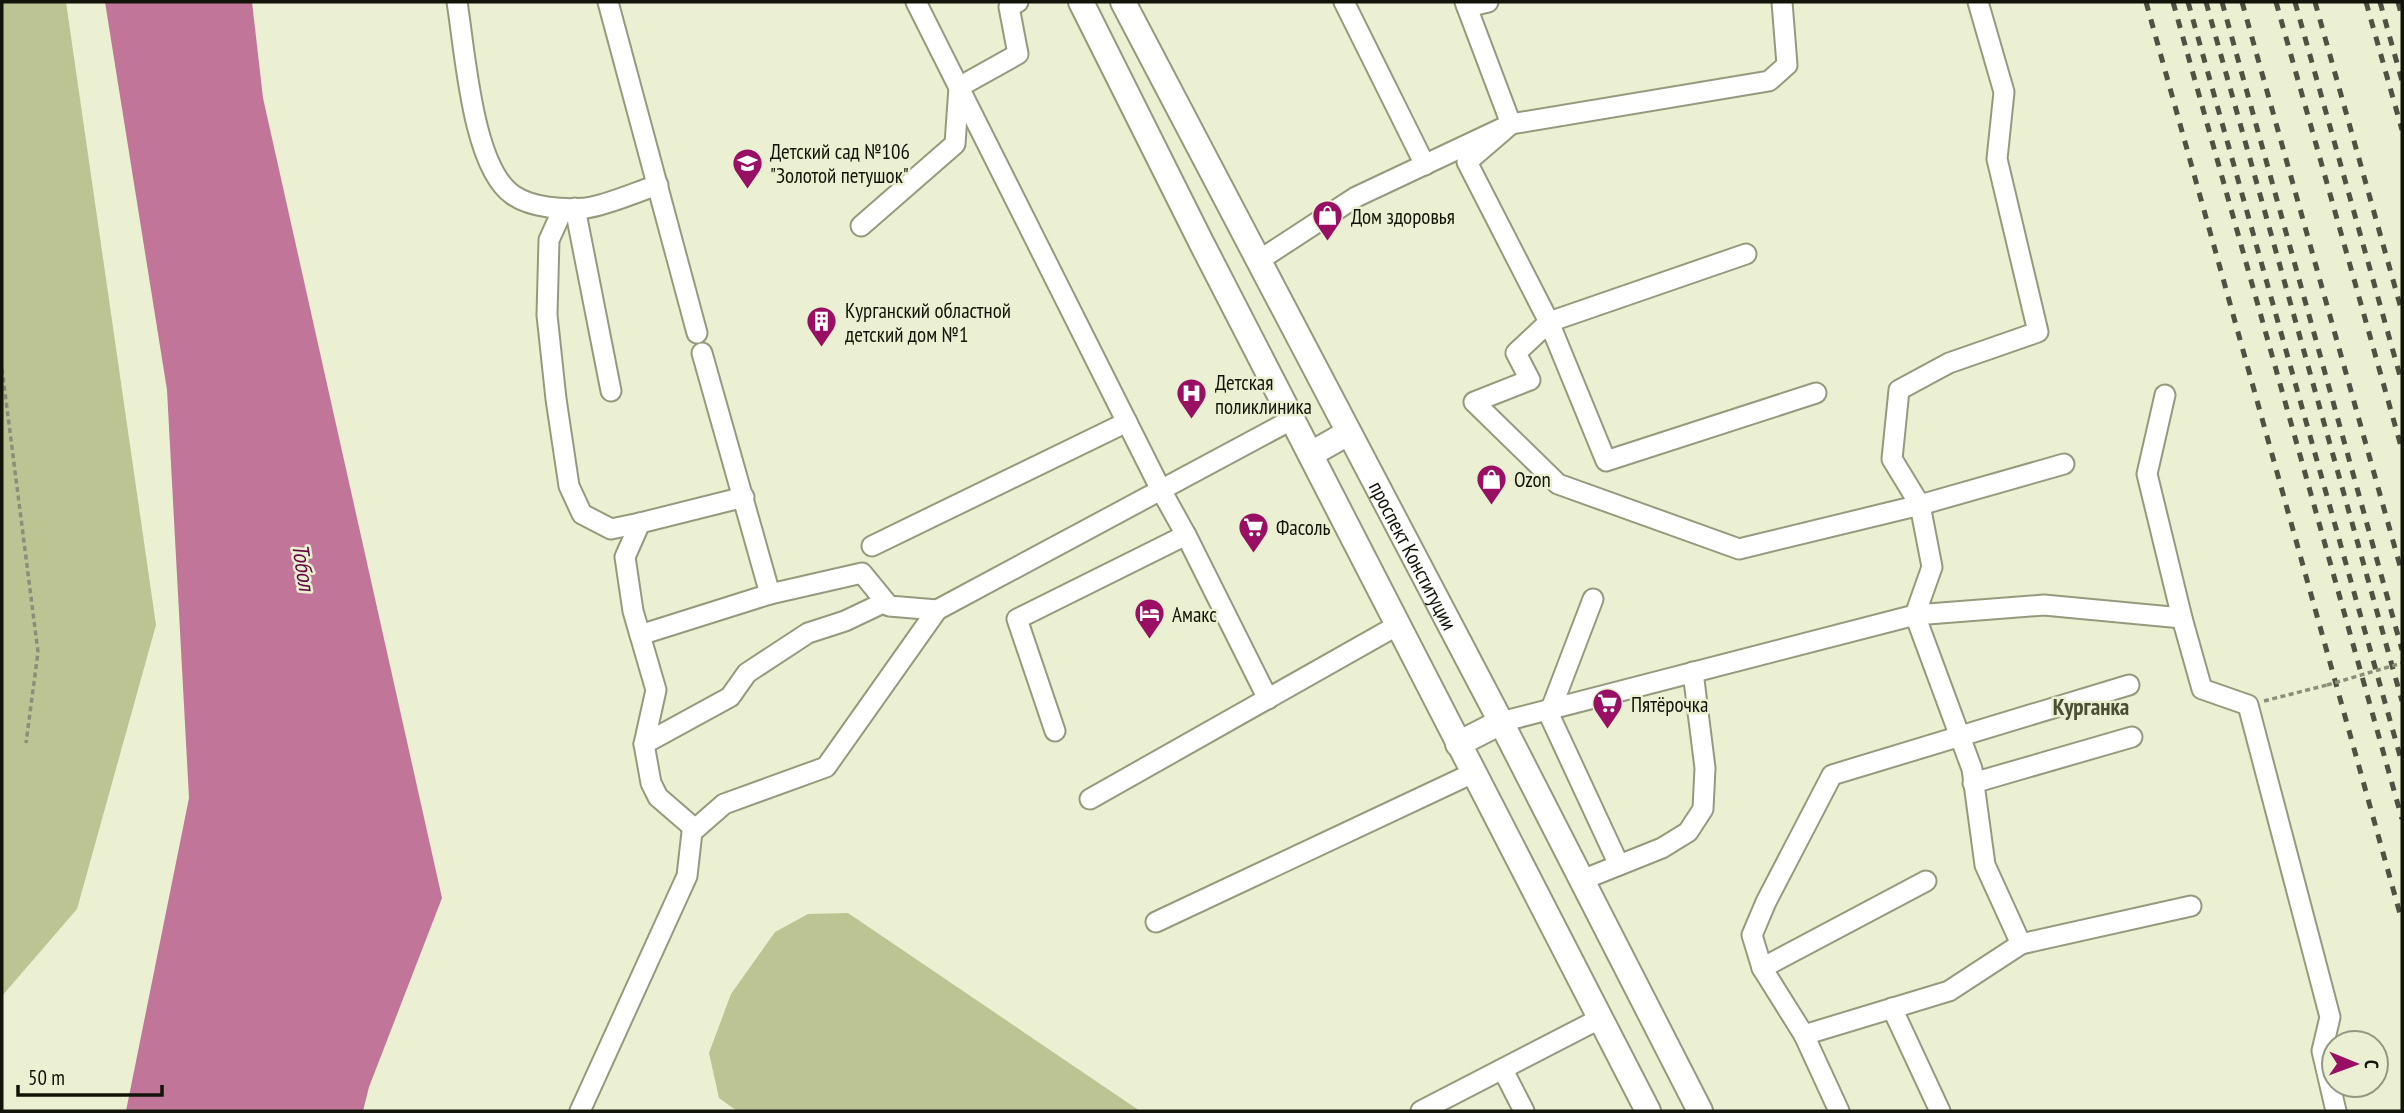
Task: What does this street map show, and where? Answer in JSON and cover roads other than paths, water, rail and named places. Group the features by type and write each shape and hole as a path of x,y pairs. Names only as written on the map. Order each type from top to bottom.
{"main road":[{"name":"проспект Конституции","path":"1081,2 1201,242 1648,1111"},
{"name":"проспект Конституции","path":"1123,2 1501,722 1700,1111"},
{"path":"1311,454 1348,433"},
{"path":"1458,744 1501,722"}],"lane":[{"path":"457,2 477,126 490,168 513,195 550,209 589,208 658,185"},
{"path":"608,2 697,333"},
{"path":"916,2 1268,699"},
{"path":"958,87 1018,54 1009,7 1018,2"},
{"path":"1344,2 1425,165"},
{"path":"1488,2 1466,4 1511,124"},
{"path":"1258,261 1356,197 1511,124 1769,81 1787,65 1782,2"},
{"path":"1978,2 2004,92 1997,159 2038,332 1949,363 1899,390 1892,458 1920,505 1932,567 1915,615 1972,769 1985,864 2021,944"},
{"path":"860,226 955,144 958,87"},
{"path":"1511,124 1467,162 1549,322 1606,461 1816,393"},
{"path":"569,208 611,391"},
{"path":"569,208 549,240 547,315 569,485 582,514 611,529 744,497"},
{"path":"1746,254 1549,322 1516,353 1530,380 1474,402 1558,484 1739,549 1920,505 2064,464"},
{"path":"702,352 770,594"},
{"path":"2165,395 2147,474 2202,689 2248,705 2330,1017 2322,1051 2336,1111"},
{"path":"580,1111 687,876 692,832 695,829 724,804 826,767 937,610 1293,419"},
{"path":"872,546 1127,422"},
{"path":"640,523 625,557 633,611 656,690 644,744 651,783 658,797 695,829"},
{"path":"1055,731 1017,620 1186,535"},
{"path":"640,635 770,594 862,573 888,606 937,610"},
{"path":"1593,599 1549,709 1619,865"},
{"path":"644,744 730,697 747,673 808,633 845,621 885,602"},
{"path":"1501,722 1915,615 2044,605 2182,618"},
{"path":"1090,799 1398,625"},
{"path":"1582,880 1662,848 1688,832 1703,809 1705,768 1693,672"},
{"path":"1839,1111 1804,1035 1762,968 1752,936 1766,902 1832,775 2129,685"},
{"path":"1973,782 2132,737"},
{"path":"1156,922 1473,774"},
{"path":"1762,968 1926,881"},
{"path":"1804,1035 1949,991 2021,944 2191,906"},
{"path":"1892,1008 1940,1111"},
{"path":"1421,1111 1601,1018"},
{"path":"1503,1070 1524,1111"}],"water":[{"name":"Тобол","path":"105,2 252,2 263,98 442,898 369,1087 363,1111 126,1111 189,798 167,390"}],"railway":[{"path":"2146,2 2402,921"},
{"path":"2173,2 2402,819"},
{"path":"2188,2 2402,763"},
{"path":"2206,2 2402,701"},
{"path":"2222,2 2402,650"},
{"path":"2242,2 2402,573"},
{"path":"2276,2 2402,450"},
{"path":"2295,2 2402,383"},
{"path":"2315,2 2402,312"},
{"path":"2366,2 2402,130"},
{"path":"2380,2 2402,81"},
{"path":"2398,2 2402,17"}],"place":[{"name":"Детский сад №106 \"Золотой петушок\"","path":"747,190"},
{"name":"Дом здоровья","path":"1328,243"},
{"name":"Курганский областной детский дом №1","path":"822,349"},
{"name":"Детская поликлиника","path":"1192,421"},
{"name":"Ozon","path":"1491,506"},
{"name":"Фасоль","path":"1253,554"},
{"name":"Амакс","path":"1149,641"},
{"name":"Пятёрочка","path":"1608,731"}],"district":[{"name":"Курганка","path":"2091,706"}]}
